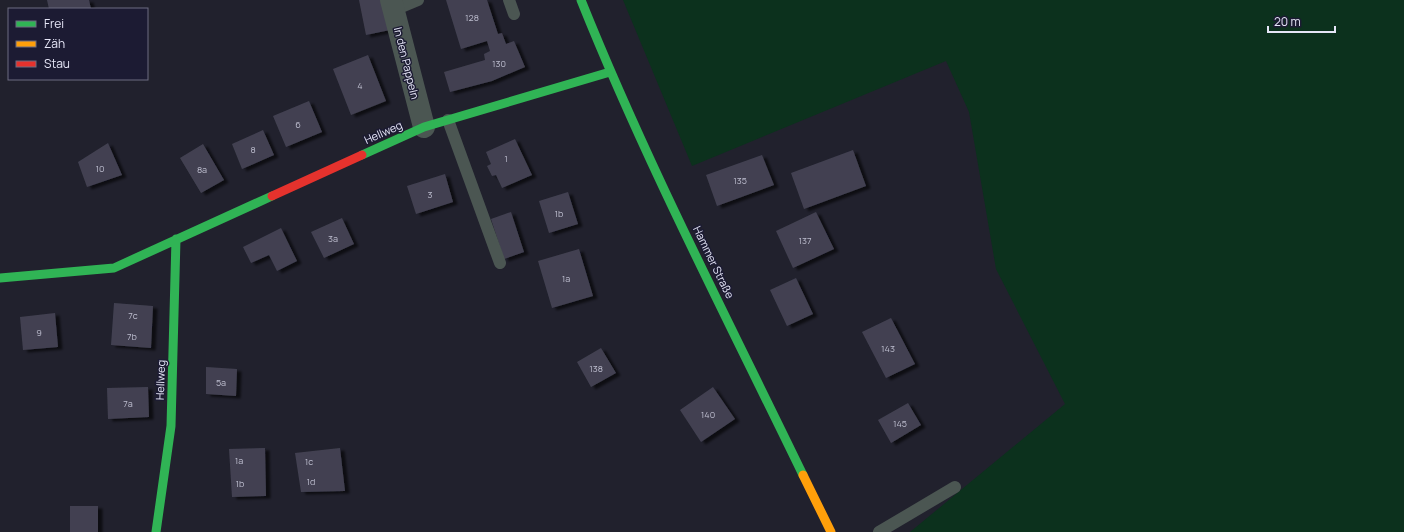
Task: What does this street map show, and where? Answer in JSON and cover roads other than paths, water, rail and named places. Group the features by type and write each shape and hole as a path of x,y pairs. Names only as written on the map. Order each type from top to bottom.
{"street":[{"name":"Hammer Straße","path":"581,0 610,72 670,200 832,532"},
{"name":"In den Pappeln","path":"393,5 424,127"},
{"name":"Hellweg","path":"0,278 114,268 424,127 610,72"},
{"name":"Hellweg","path":"156,532 171,426 176,239"}],"lane":[{"path":"393,5 418,0"},
{"path":"509,0 514,14"},
{"path":"448,120 500,263"},
{"path":"879,532 955,487"}]}
